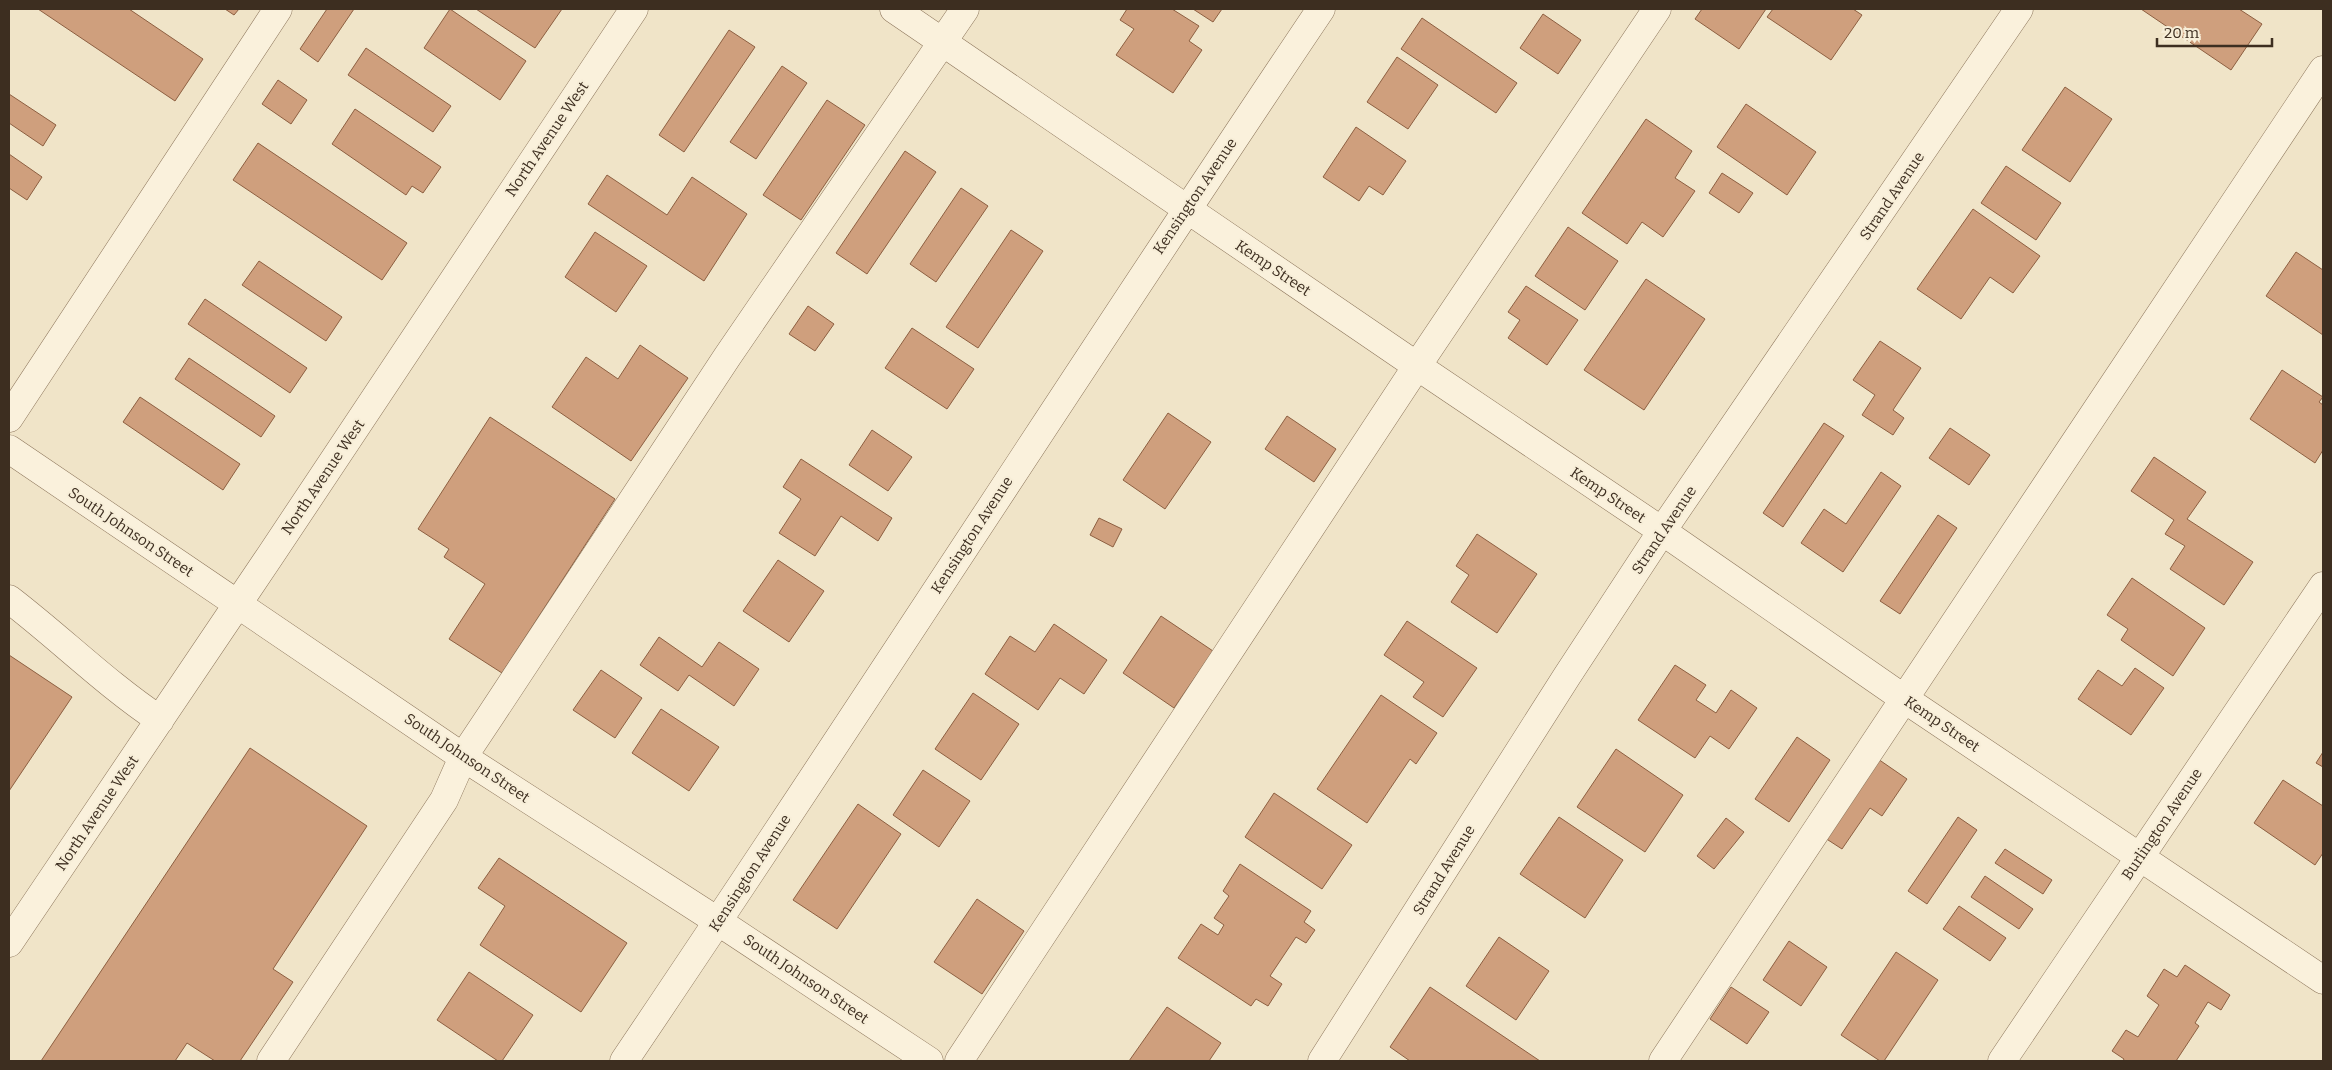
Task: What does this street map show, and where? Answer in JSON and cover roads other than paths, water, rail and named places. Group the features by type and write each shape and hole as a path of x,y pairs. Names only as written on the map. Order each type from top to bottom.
{"street":[{"path":"9,418 278,9"},
{"name":"North Avenue West","path":"9,943 634,9"},
{"name":"Kemp Street","path":"894,9 1906,700 2323,980"},
{"path":"271,1061 444,800 463,757 727,357 965,9"},
{"name":"Kensington Avenue","path":"624,1061 719,922 1187,208 1321,9"},
{"path":"959,1061 1417,366 1657,9"},
{"name":"Strand Avenue","path":"1322,1061 1567,676 1662,532 2019,9"},
{"path":"1663,1061 1906,700 2323,70"},
{"name":"South Johnson Street","path":"9,449 463,757 719,922 929,1061"},
{"name":"Burlington Avenue","path":"2002,1061 2323,586"},
{"path":"9,599 40,622 126,697 160,720"}]}
